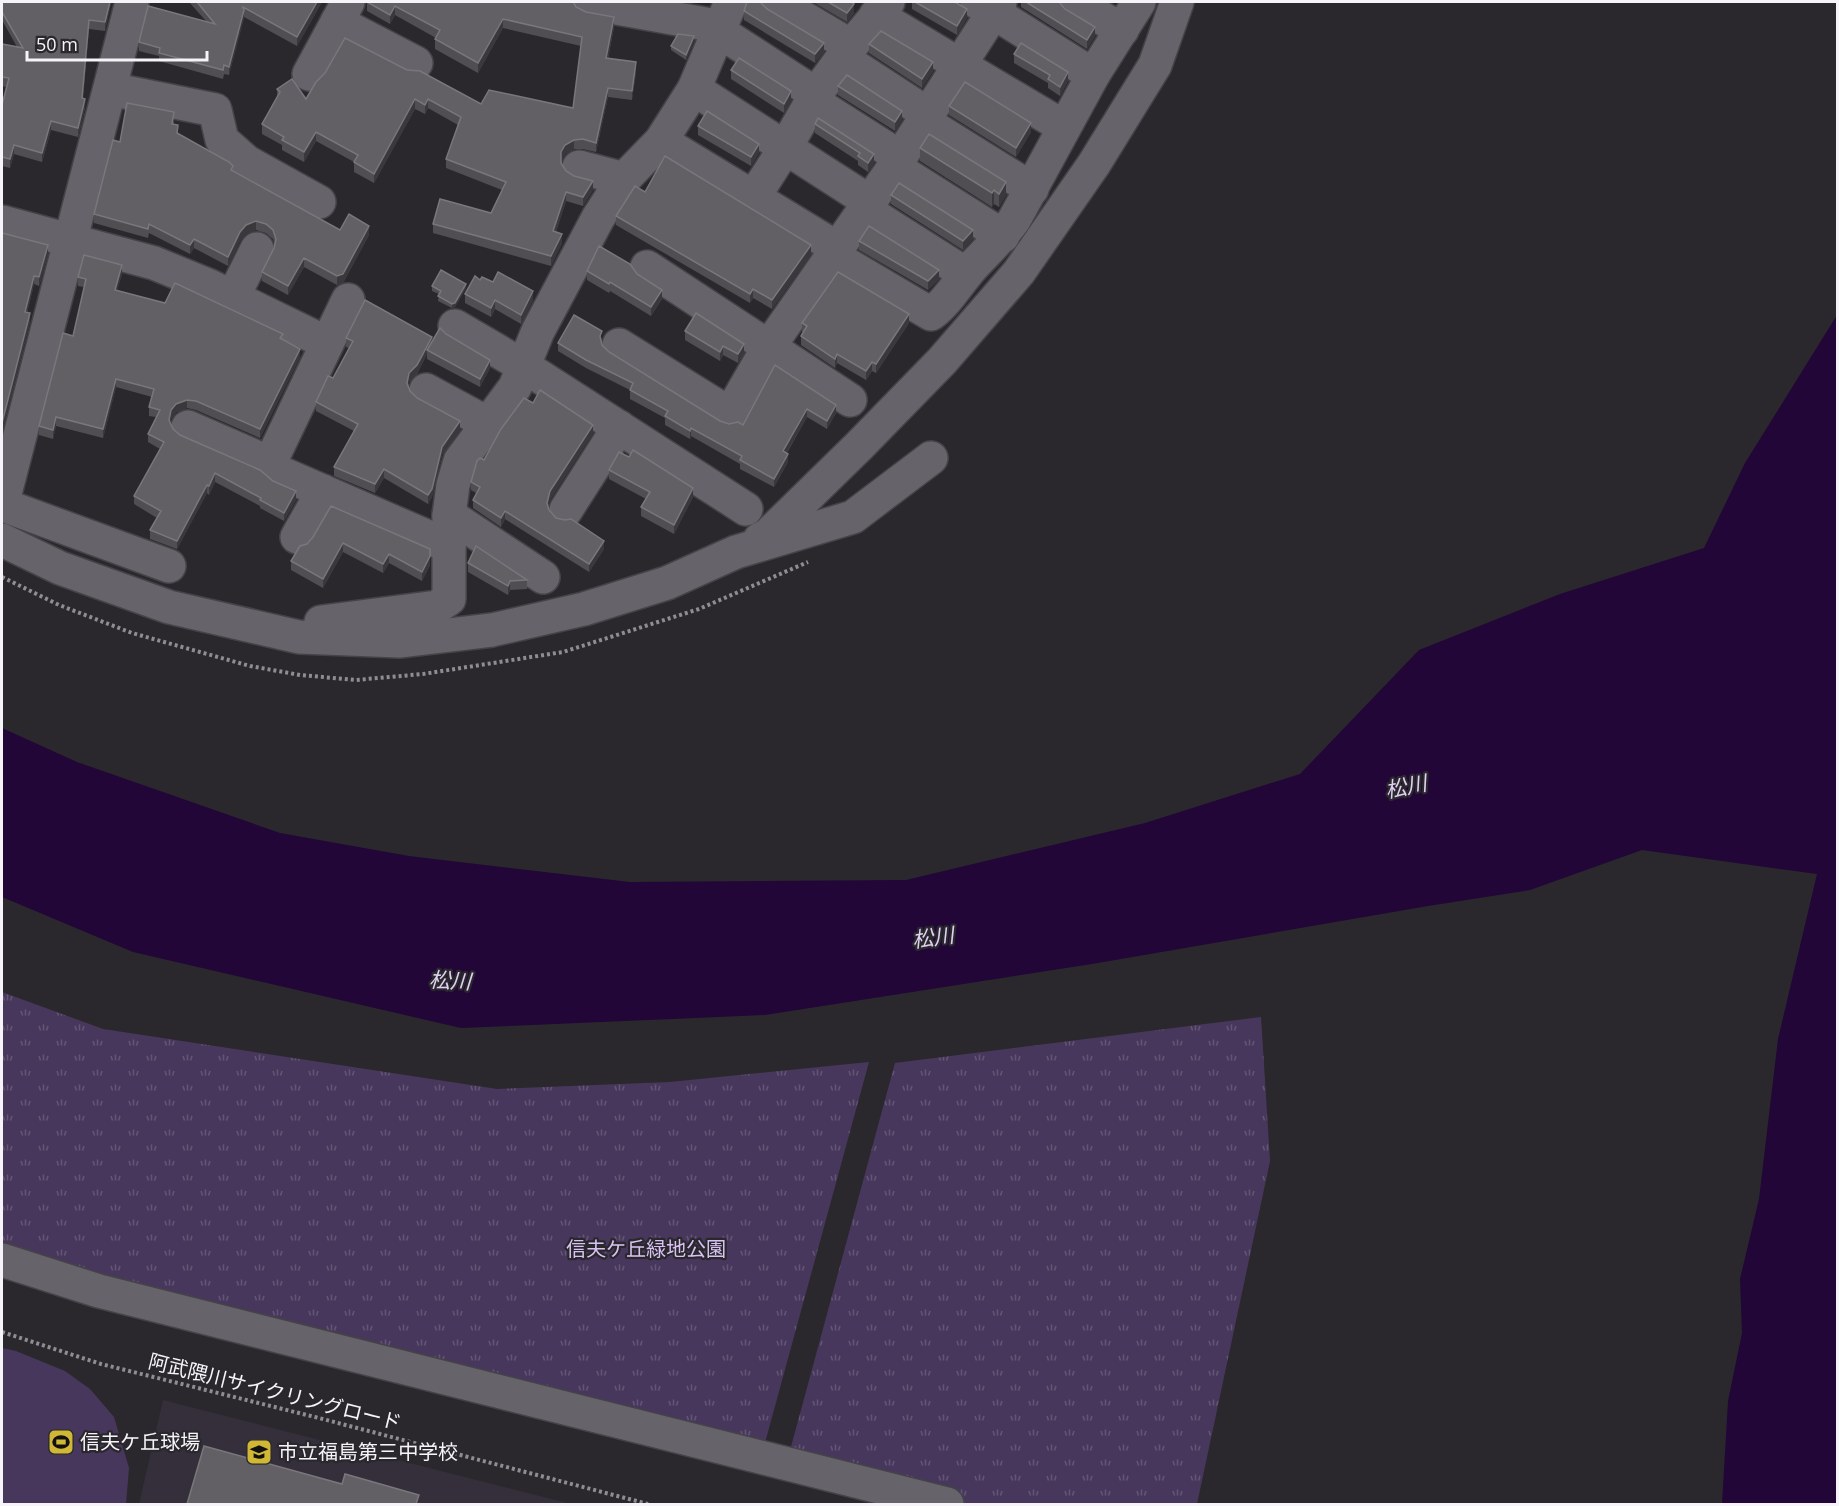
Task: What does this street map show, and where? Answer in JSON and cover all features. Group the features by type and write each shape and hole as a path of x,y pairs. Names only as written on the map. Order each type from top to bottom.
{"street":[{"path":"132,2 2,505 169,566"},
{"path":"777,2 847,52 926,118 1032,189"},
{"path":"1075,2 1122,30"},
{"path":"661,141 753,198 930,314 940,308 966,274 1003,236 1032,189 1093,75 1139,2"},
{"path":"2,540 60,568 170,608 299,638 399,641 492,630 584,609 667,583 736,552 768,535 859,446 942,361 1019,272 1094,164 1155,65 1177,2"},
{"path":"589,3 724,20 814,98 897,162 1003,236"},
{"path":"753,198 814,98 884,5 960,66 1064,127"},
{"path":"619,345 730,414 768,348 897,162 960,66 990,5 1093,75"},
{"path":"309,74 343,12 416,63"},
{"path":"278,632 327,620 437,607 449,599 449,530 453,485 460,461 515,387 538,331 598,218 624,179 661,141 694,89 724,20"},
{"path":"110,89 215,110 222,140 230,148 247,162 319,202"},
{"path":"694,89 785,148 966,274"},
{"path":"579,167 624,179"},
{"path":"2,222 154,263 233,297 327,343"},
{"path":"233,297 257,249"},
{"path":"647,267 850,400"},
{"path":"270,463 348,300"},
{"path":"455,326 525,367 746,509"},
{"path":"426,390 487,423"},
{"path":"188,427 270,463 281,473 323,491 449,530 543,577"},
{"path":"566,510 619,427"},
{"path":"736,552 853,517 931,458"},
{"path":"297,537 323,491"},
{"path":"2,1260 99,1291 947,1504"}],"path":[{"name":"阿武隈川サイクリングロード","path":"2,1332 101,1364 648,1504"}],"shaded area":[{"name":"市立福島第三中学校","path":"163,1400 571,1504 139,1504"}],"green space":[{"name":"信夫ケ丘緑地公園","path":"2,992 103,1029 497,1089 670,1082 869,1062 763,1450 2,1252"},
{"path":"1261,1017 1270,1161 1197,1504 969,1504 788,1458 895,1063"},
{"name":"信夫ケ丘球場","path":"2,1348 16,1351 65,1371 90,1389 114,1417 129,1468 126,1504 2,1504"}],"water":[{"name":"松川","path":"1837,315 1837,1504 1722,1504 1728,1401 1742,1333 1740,1279 1759,1199 1778,1039 1817,874 1642,850 1530,890 1092,964 765,1015 461,1028 133,952 2,897 2,728 77,762 280,833 409,856 630,882 906,880 1145,823 1300,774 1419,650 1560,594 1704,548 1745,463"}],"building":[{"path":"2,2 110,2 105,22 89,20 82,98 85,99 78,128 51,121 42,153 14,145 10,159 2,157 2,105 9,78 2,77 2,44 23,48 2,12"},
{"path":"197,2 317,2 297,37 243,7 229,67 224,65 223,70 159,53 160,48 139,42 148,6 215,24"},
{"path":"367,2 573,2 576,7 586,12 614,17 606,58 636,62 632,91 608,88 596,143 583,139 574,140 565,145 561,152 561,163 566,171 574,176 593,181 583,197 566,192 553,231 562,234 551,256 433,224 440,199 491,213 506,182 446,159 461,117 428,99 425,105 415,99 374,174 354,162 358,155 316,132 304,152 282,140 284,137 262,124 280,92 277,89 292,79 306,99 316,82 325,73 345,38 407,70 420,71 481,104 489,90 573,108 582,37 503,19 478,63 435,39 440,30 395,6 390,15"},
{"path":"747,2 760,2 767,9 824,43 815,54 744,11"},
{"path":"828,2 851,2 854,4 847,13"},
{"path":"915,2 955,2 967,9 957,26"},
{"path":"1026,2 1059,2 1065,9 1095,27 1087,40"},
{"path":"881,31 933,62 922,79 869,44"},
{"path":"678,34 694,36 686,55 671,46"},
{"path":"1021,43 1068,72 1060,87 1048,79 1050,75 1014,54"},
{"path":"739,58 791,91 784,104 731,70"},
{"path":"847,75 902,111 895,122 838,86"},
{"path":"965,82 1031,123 1016,148 949,106"},
{"path":"127,103 174,112 172,124 178,125 177,133 229,162 233,166 231,170 340,230 349,214 369,226 343,274 337,276 304,258 288,286 262,272 276,239 273,230 266,224 256,221 246,225 240,232 228,257 194,239 190,245 149,224 148,229 94,214 113,140 120,142"},
{"path":"707,111 759,144 751,157 698,126"},
{"path":"818,118 874,154 868,163 858,156 860,153 815,124"},
{"path":"929,134 1006,182 999,194 994,190 992,193 920,148"},
{"path":"665,156 811,245 772,300 753,289 750,294 616,216 635,186 645,192"},
{"path":"899,183 973,230 963,241 891,195"},
{"path":"869,226 939,270 928,281 859,241"},
{"path":"2,233 48,245 39,277 34,276 25,312 30,313 2,423"},
{"path":"599,246 630,264 637,274 662,290 651,307 587,271"},
{"path":"84,255 122,265 115,290 165,303 175,283 283,334 280,338 300,349 260,429 196,401 187,400 176,404 171,410 169,420 173,429 180,435 260,470 273,481 296,491 284,513 215,473 177,541 150,530 161,511 134,496 164,442 148,434 160,410 149,407 154,389 116,379 103,429 56,417 53,430 39,426 63,333 73,336 86,279 78,277"},
{"path":"441,270 466,284 455,303 452,304 438,296 441,291 432,286"},
{"path":"498,272 533,291 521,315 495,300 491,308 465,294 475,276 480,280 482,277 493,282"},
{"path":"838,272 909,314 876,364 872,362 866,371 837,354 835,359 801,336 807,326 802,323"},
{"path":"365,300 432,337 417,365 409,373 407,383 410,391 417,398 460,421 442,447 432,489 428,495 384,469 375,484 334,467 358,424 316,402 328,376 333,378 353,341 346,338"},
{"path":"696,313 744,344 738,354 723,346 720,352 685,331"},
{"path":"574,315 602,331 600,336 602,345 609,352 720,421 729,424 738,422 743,425 775,365 836,405 827,421 807,409 783,451 788,454 774,479 740,460 742,456 665,416 668,411 630,390 633,383 586,360 558,343"},
{"path":"440,328 446,334 490,360 480,379 427,350"},
{"path":"540,390 593,425 550,491 547,503 549,510 556,518 571,519 604,541 589,564 505,511 501,518 473,500 480,487 471,482 477,461 480,458 484,460 501,429 524,398 533,403"},
{"path":"633,450 693,488 674,525 641,507 650,492 609,470 619,452 629,457"},
{"path":"331,506 430,549 430,556 422,572 389,554 383,564 343,543 323,579 291,561 300,546 307,544 313,537"},
{"path":"476,546 527,580 510,581 508,586 468,563"},
{"path":"204,1446 342,1484 345,1474 419,1495 416,1504 187,1504"}],"place":[{"name":"信夫ケ丘球場","path":"61,1442"},
{"name":"市立福島第三中学校","path":"259,1452"}]}
